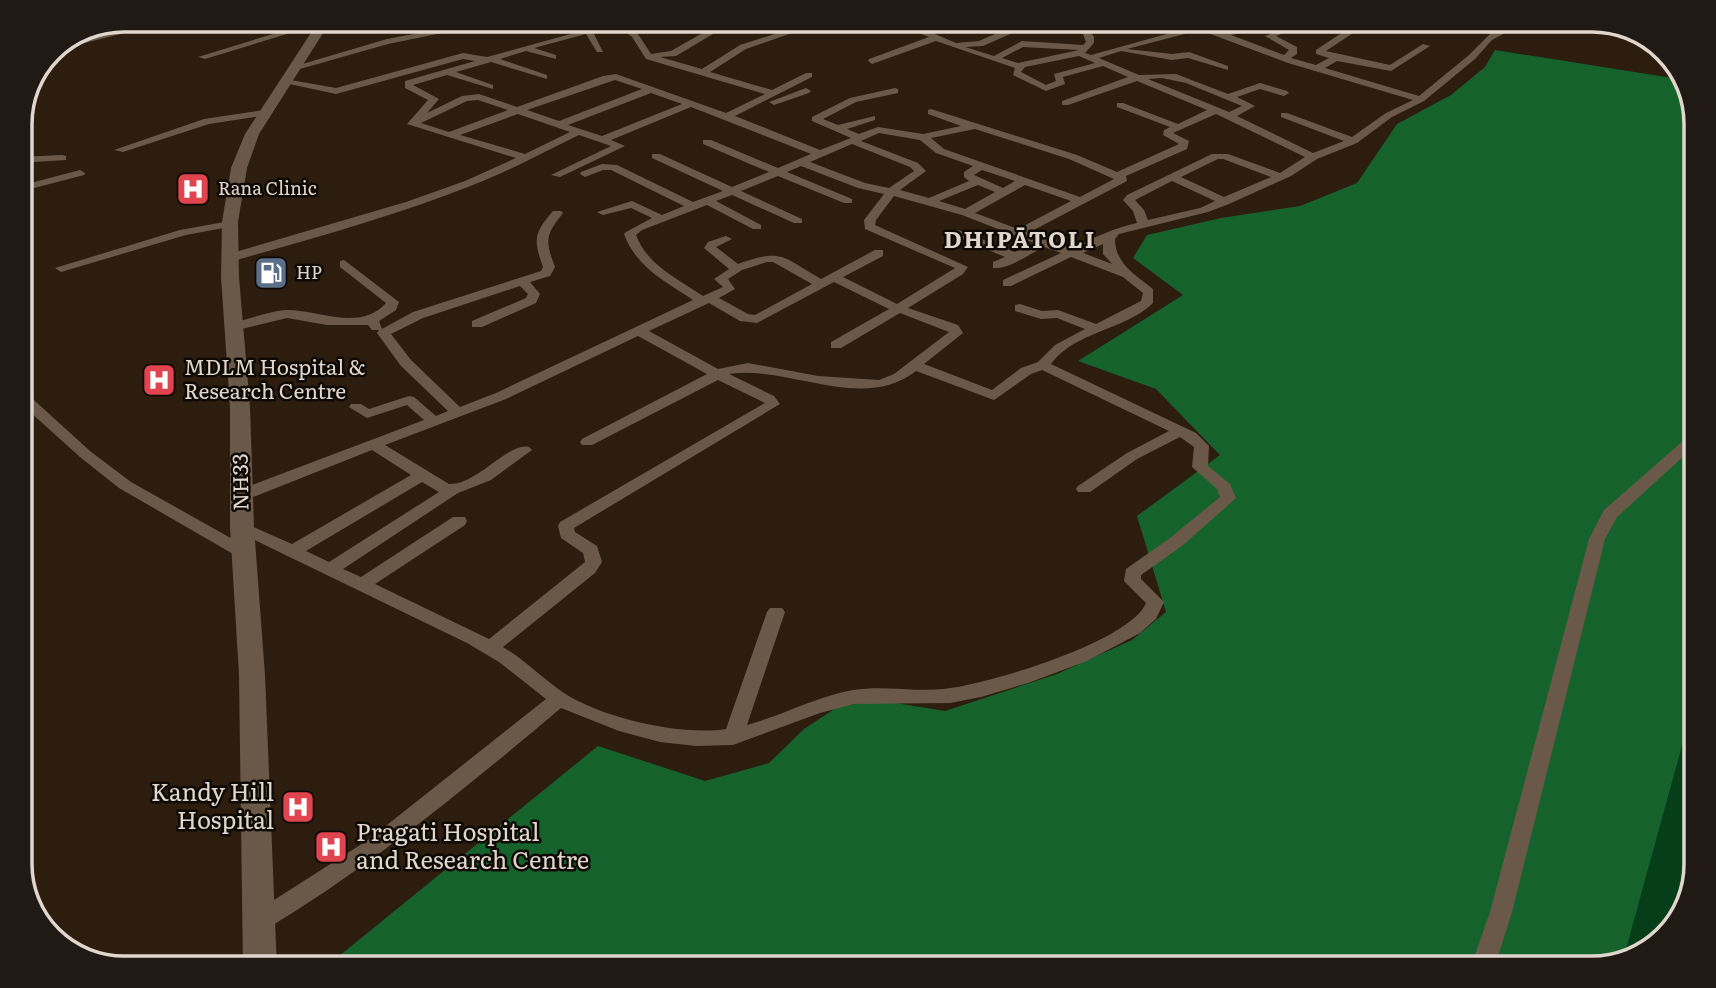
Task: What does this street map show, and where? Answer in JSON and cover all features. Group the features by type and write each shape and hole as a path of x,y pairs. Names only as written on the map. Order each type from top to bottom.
{"main road":[{"name":"NH33","path":"259,956 252,675 246,554 242,527 240,407 229,258 230,224 239,168 264,113 319,32"}],"street":[{"path":"81,43 125,32"},
{"path":"202,57 283,32"},
{"path":"289,75 387,42 439,32"},
{"path":"412,124 434,99 407,85 584,32"},
{"path":"593,32 600,50"},
{"path":"632,32 641,42 645,54"},
{"path":"645,54 673,54 709,32"},
{"path":"704,72 750,44 785,32"},
{"path":"925,32 954,46 1021,66 1083,50 1090,37 1086,32"},
{"path":"954,46 980,44 1008,32"},
{"path":"1091,58 1181,32"},
{"path":"1212,32 1285,58 1421,99"},
{"path":"1220,35 1235,32"},
{"path":"1279,32 1269,36 1294,49 1293,54 1285,58"},
{"path":"1349,32 1319,52 1336,58 1391,68 1426,46"},
{"path":"1490,32 1497,34"},
{"path":"1007,283 1127,228 1182,217 1225,202 1280,177 1313,157 1353,141 1389,115 1421,99 1501,32"},
{"path":"289,75 336,91 538,35"},
{"path":"872,61 938,37"},
{"path":"994,59 1022,44 1083,50 1091,58 1216,110 1313,157"},
{"path":"524,48 553,57"},
{"path":"1116,50 1172,57 1189,55 1225,68"},
{"path":"645,54 774,93"},
{"path":"467,55 544,77"},
{"path":"1318,68 1336,58"},
{"path":"1021,66 1016,73 1046,88 1062,82 1057,76 1105,63"},
{"path":"448,72 490,87"},
{"path":"727,116 809,75"},
{"path":"453,134 611,77 692,103 820,154"},
{"path":"1065,103 1141,78 1176,77 1250,106 1228,116"},
{"path":"1228,97 1260,86 1284,93"},
{"path":"561,124 652,89"},
{"path":"744,107 757,108 806,91"},
{"path":"836,345 869,329 962,267 869,227 870,220 891,192 919,175 919,168 815,119 853,100 895,91"},
{"path":"412,124 470,97 519,110 620,146 556,175"},
{"path":"604,139 692,103"},
{"path":"1120,105 1178,127"},
{"path":"1021,232 1183,147 1182,141 1167,134 1216,110"},
{"path":"931,112 1066,154 1147,188"},
{"path":"118,150 207,121 264,113"},
{"path":"1284,115 1353,141"},
{"path":"836,129 872,118"},
{"path":"412,124 453,134 524,158"},
{"path":"880,253 753,320 706,299 650,264 630,237 634,230 883,130 923,137 970,126"},
{"path":"229,258 400,208 472,182 580,131"},
{"path":"923,137 940,151 1078,200"},
{"path":"706,142 848,201"},
{"path":"656,156 798,221"},
{"path":"1144,225 1138,210 1129,200 1147,188 1220,156 1280,177"},
{"path":"32,159 62,158"},
{"path":"800,162 862,186 931,201 966,212 1127,274"},
{"path":"981,166 967,175 1001,191"},
{"path":"570,181 602,167 613,167 694,207"},
{"path":"32,186 80,173"},
{"path":"1171,177 1225,202"},
{"path":"931,201 977,181"},
{"path":"966,212 1024,181"},
{"path":"708,201 758,228"},
{"path":"603,212 632,204 662,219"},
{"path":"384,333 418,315 540,277 549,270 539,239 545,226 557,212"},
{"path":"61,268 141,243 230,224"},
{"path":"954,232 1017,257"},
{"path":"915,365 994,396 1026,371 1042,365 1050,354 1147,303 1149,292 1127,274 1109,254 1109,238"},
{"path":"726,239 712,244 710,248 737,268"},
{"path":"997,265 1045,242"},
{"path":"242,495 536,381 637,330 729,289 720,279 737,268 766,258 775,258 828,282 956,330 955,335 899,377 881,384 818,380 738,367 717,374 587,442"},
{"path":"233,327 287,314 327,321 371,321 391,307 393,302 344,264"},
{"path":"477,324 532,300 534,293 523,282"},
{"path":"1020,308 1041,315 1058,314 1096,328"},
{"path":"371,321 384,333 413,372 436,388 456,411"},
{"path":"490,648 589,569 594,562 591,550 566,534 566,526 771,407 772,402 769,399 637,330"},
{"path":"242,527 490,648 559,699 599,717 645,732 696,738 733,737 764,729 828,703 857,696 939,697 980,691 1027,677 1089,652 1139,626 1153,613 1155,602 1133,582 1132,573 1176,542 1228,498 1224,487 1200,467 1202,446 1180,431 1042,365"},
{"path":"356,407 367,414 409,400 432,420"},
{"path":"32,406 85,454 125,485 246,554"},
{"path":"1084,489 1132,457 1180,431"},
{"path":"374,444 452,492"},
{"path":"1486,956 1501,912 1597,539 1610,514 1684,448"},
{"path":"330,569 524,450"},
{"path":"293,551 422,475"},
{"path":"362,584 459,521"},
{"path":"733,737 776,612"},
{"path":"257,923 314,891 395,832 559,699"}],"green space":[{"path":"1495,50 1672,78 1681,100 1684,118 1684,738 1626,949 1604,956 339,956 598,746 705,781 769,763 804,729 839,706 883,701 945,711 1057,674 1132,640 1166,612 1137,516 1220,455 1156,389 1078,361 1183,295 1133,258 1147,235 1221,218 1300,206 1357,183 1397,124 1451,95 1485,67"},
{"path":"1684,491 1684,876 1681,888 1665,920 1638,944 1604,956 1546,956"}],"place":[{"name":"Rana Clinic","path":"193,189"},
{"name":"HP","path":"271,273"},
{"name":"MDLM Hospital & Research Centre","path":"159,380"},
{"name":"Kandy Hill Hospital","path":"298,807"},
{"name":"Pragati Hospital and Research Centre","path":"331,847"}],"district":[{"name":"DHIPĀTOLI","path":"1020,240"}]}
